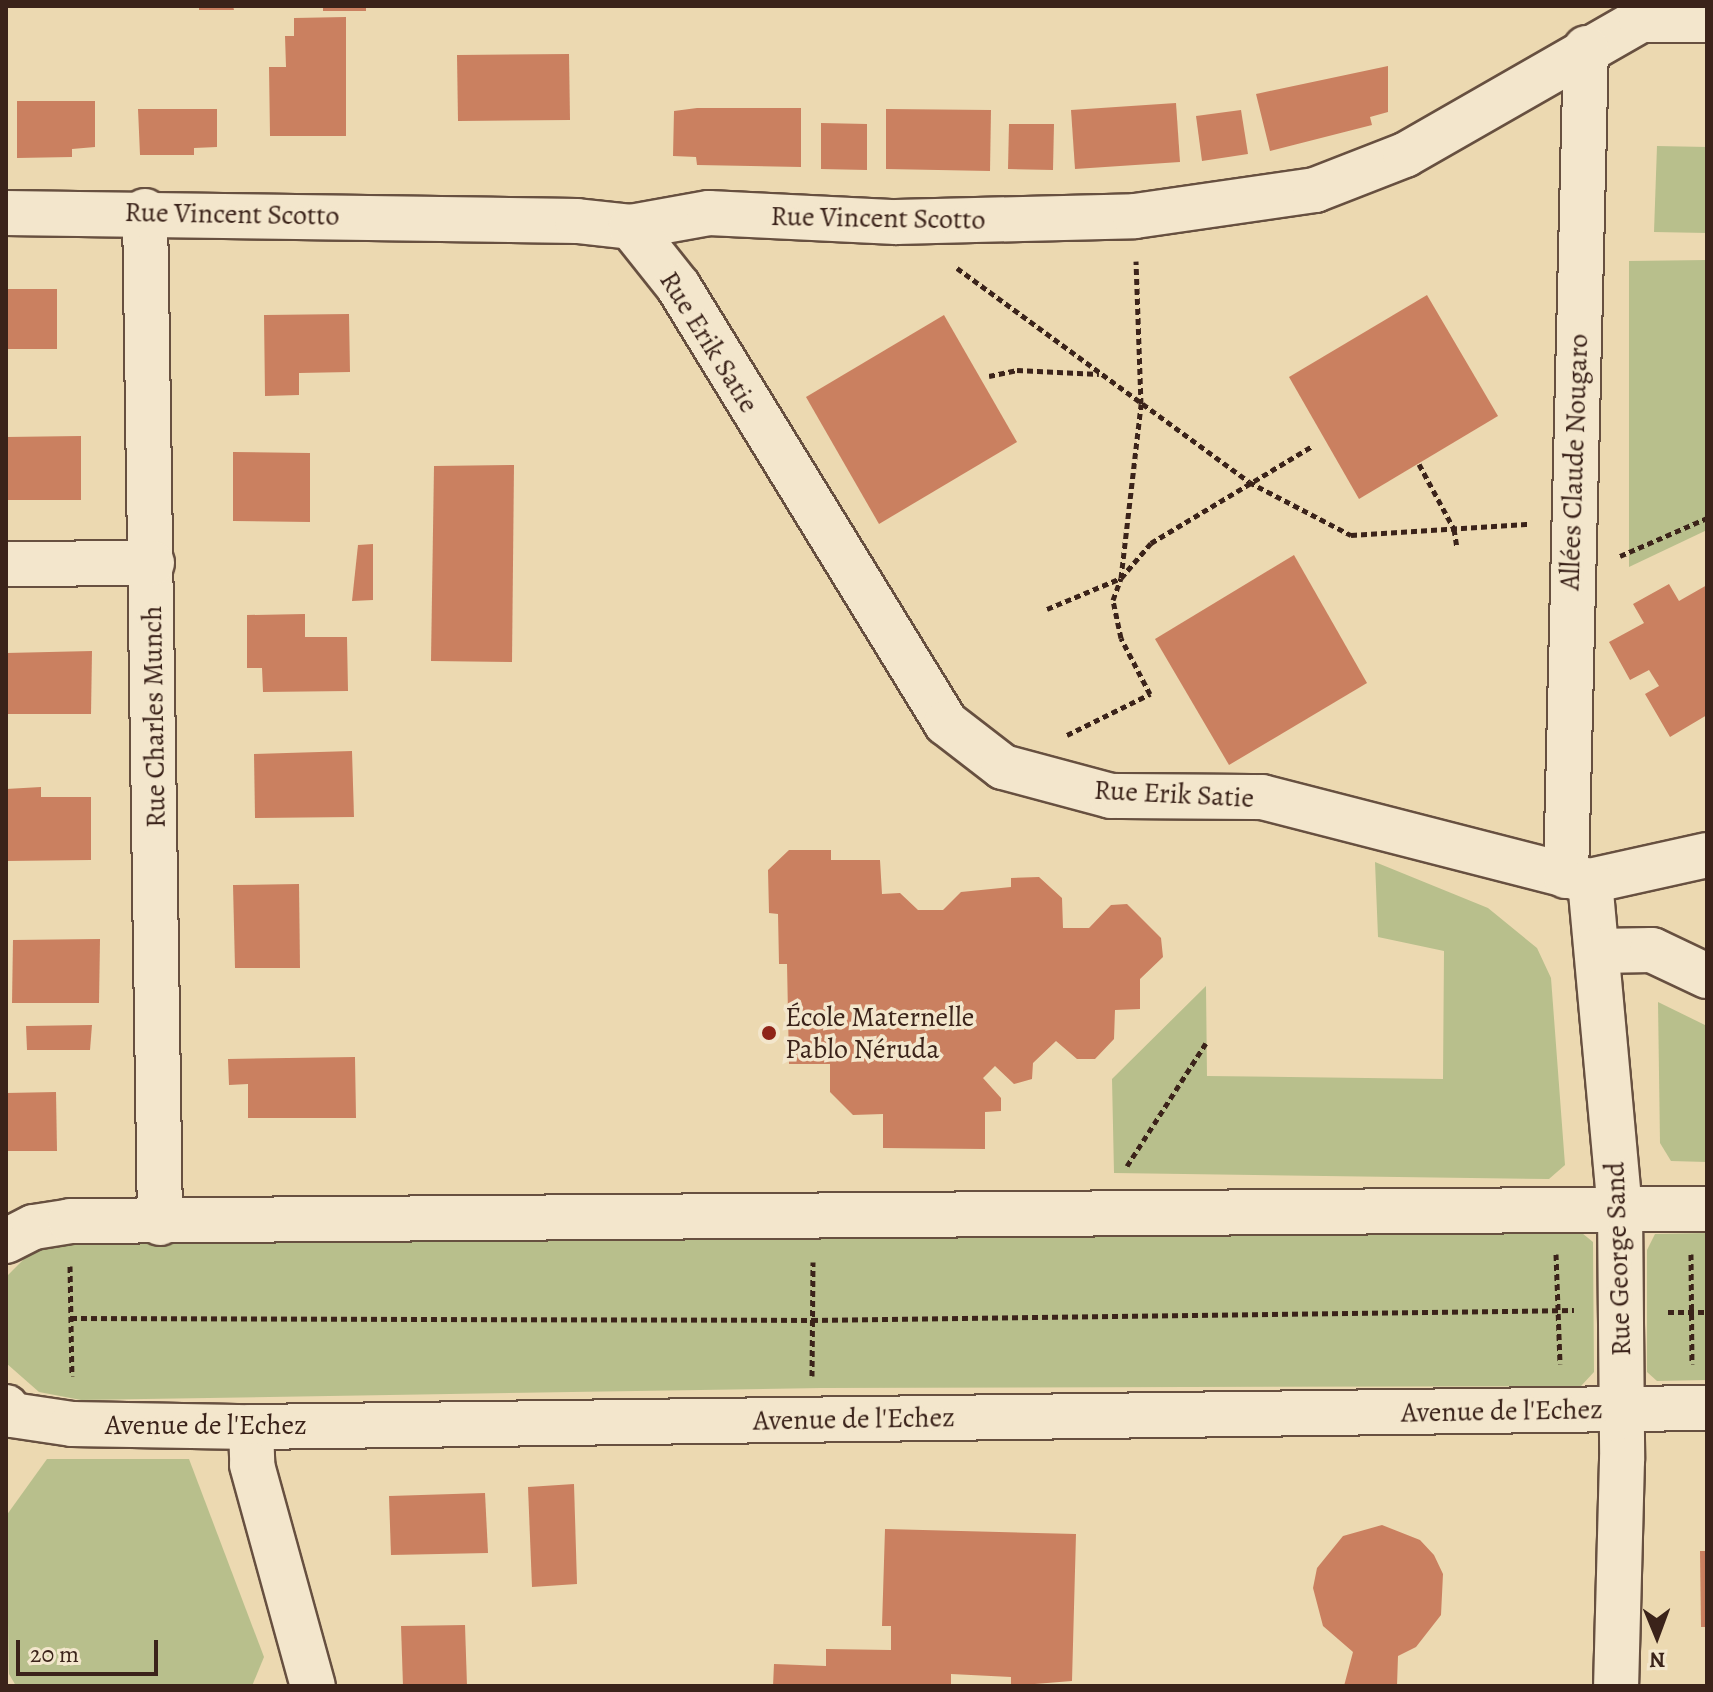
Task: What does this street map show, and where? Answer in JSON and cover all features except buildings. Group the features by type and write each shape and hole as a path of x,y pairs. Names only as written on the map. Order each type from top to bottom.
{"street":[{"name":"Rue Vincent Scotto","path":"6,213 145,211 577,221 631,227 709,213 896,222 1135,216 1315,190 1405,155 1478,116 1586,48 1641,20 1707,20"},
{"name":"Allées Claude Nougaro","path":"1578,879 1572,538 1586,48"},
{"name":"Rue Charles Munch","path":"145,211 160,1223"},
{"name":"Rue Erik Satie","path":"631,227 678,286 946,723 1003,767 1111,796 1262,797 1578,879 1707,855"},
{"path":"6,564 152,563"},
{"name":"Rue George Sand","path":"1578,879 1597,951 1620,1208 1622,1409 1616,1686"},
{"path":"1597,951 1652,950 1689,963 1707,976"},
{"path":"6,1241 34,1227 70,1221 160,1223 1699,1209"},
{"name":"Avenue de l'Echez","path":"8,1417 72,1424 251,1427 1700,1408"},
{"path":"251,1427 252,1465 313,1686"}],"path":[{"path":"1003,767 1150,694 1121,638 1113,600 1121,578 1141,404 1135,216"},
{"path":"896,222 1249,482 1351,535 1454,529 1572,538 1629,556 1707,518"},
{"path":"989,376 1017,370 1100,374"},
{"path":"1047,609 1121,578 1151,543 1311,447"},
{"path":"1419,464 1454,529 1457,547"},
{"path":"1118,1213 1122,1173 1206,1043"},
{"path":"1555,1208 1561,1409"},
{"path":"1699,1209 1691,1312 1700,1408"},
{"path":"812,1419 814,1217"},
{"path":"70,1221 72,1424"},
{"path":"71,1318 812,1320 1558,1310 1707,1312"}],"green space":[{"path":"1657,146 1707,147 1707,233 1654,232"},
{"path":"1707,260 1707,530 1629,567 1629,261"},
{"path":"1375,862 1488,908 1537,948 1551,978 1565,1165 1549,1179 1114,1173 1112,1079 1206,986 1207,1076 1443,1079 1444,951 1378,937"},
{"path":"1658,1002 1707,1026 1707,1162 1671,1161 1660,1143"},
{"path":"1577,1229 1593,1242 1594,1372 1581,1386 822,1388 81,1400 39,1392 6,1363 6,1277 35,1248 76,1238"},
{"path":"1707,1233 1707,1380 1657,1381 1647,1372 1647,1250 1655,1234"},
{"path":"47,1459 189,1459 264,1657 252,1686 16,1686 9,1674 6,1516"}],"place":[{"name":"École Maternelle Pablo Néruda","path":"769,1033"}]}
